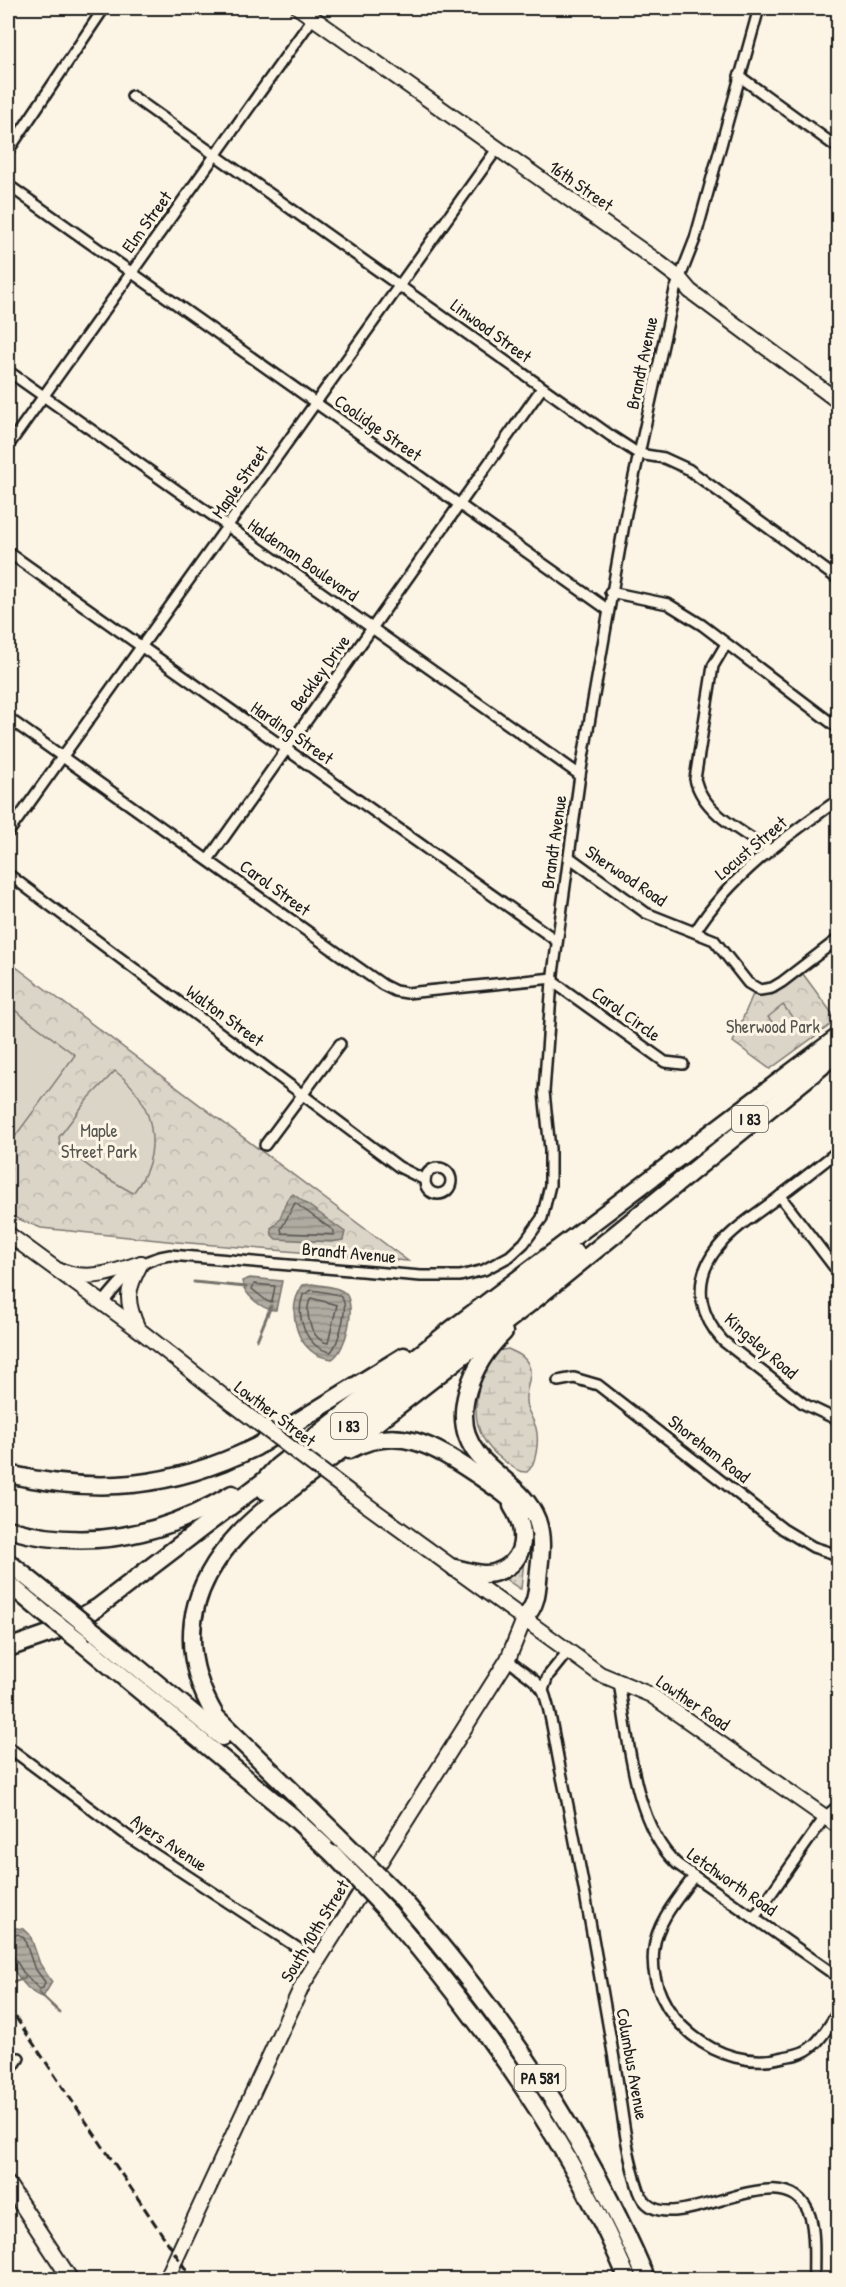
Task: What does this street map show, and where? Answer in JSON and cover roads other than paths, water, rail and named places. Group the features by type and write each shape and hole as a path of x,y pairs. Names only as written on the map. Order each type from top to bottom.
{"highway":[{"name":"I 83","path":"8,1529 67,1541 94,1541 139,1534 189,1518 235,1492 266,1468 278,1466 452,1329 838,1037"},
{"name":"I 83","path":"8,1658 58,1642 113,1608 679,1172 838,1053"},
{"path":"332,1830 216,1717 201,1687 191,1635 196,1602 204,1581 222,1550 238,1532 538,1297 822,1066"},
{"path":"525,1617 536,1602 541,1533 530,1506 472,1447 465,1428 463,1413 469,1389 483,1358 500,1335 538,1297"},
{"path":"8,1474 47,1483 104,1487 157,1482 206,1469 256,1447 331,1399 452,1329"},
{"path":"322,1465 366,1443 382,1439 409,1439 445,1453 507,1498 524,1513 533,1538 534,1552 525,1617"},
{"path":"8,1648 54,1632 97,1608 264,1480 278,1466"},
{"path":"455,1568 480,1574 497,1572 516,1558 523,1546 524,1530 507,1498"},
{"name":"PA 581","path":"8,1562 81,1642 285,1810 333,1854 389,1913 477,2020 530,2098 568,2160 628,2280"},
{"name":"PA 581","path":"8,1583 96,1633 332,1830 400,1897 463,1970 547,2088 604,2186 647,2280"}],"street":[{"path":"8,151 104,8"},
{"name":"16th Street","path":"298,8 679,278 690,291 838,400"},
{"name":"Brandt Avenue","path":"102,1304 125,1276 141,1263 170,1254 450,1276 484,1270 510,1256 534,1231 549,1197 550,1149 544,1092 552,980 580,775 610,592 679,278 694,239 759,8"},
{"name":"Elm Street","path":"8,446 314,18"},
{"path":"739,76 838,148"},
{"name":"Linwood Street","path":"132,96 542,388 639,454 664,458 688,469 838,579"},
{"name":"Maple Street","path":"8,833 497,149"},
{"name":"Coolidge Street","path":"8,185 607,609"},
{"name":"Haldeman Boulevard","path":"8,371 580,775"},
{"name":"Beckley Drive","path":"208,860 542,388"},
{"name":"Harding Street","path":"8,552 557,941"},
{"path":"610,592 668,604 726,644 838,728"},
{"path":"726,644 712,666 695,779 700,793 710,806 770,850"},
{"name":"Carol Street","path":"8,718 394,991 428,992 552,980"},
{"name":"Locust Street","path":"695,932 724,892 770,850 838,800"},
{"name":"Sherwood Road","path":"569,857 646,913 678,928 714,940 748,982 765,990 782,982 838,939"},
{"name":"Walton Street","path":"8,874 399,1167 425,1180"},
{"name":"Carol Circle","path":"552,980 665,1062 683,1064"},
{"path":"265,1145 340,1044"},
{"name":"Kingsley Road","path":"838,1151 733,1232 709,1258 702,1279 703,1304 711,1326 723,1341 804,1404 838,1420"},
{"path":"780,1196 838,1272"},
{"name":"Lowther Street","path":"8,1234 138,1329 232,1404 353,1495 525,1617"},
{"path":"53,1268 77,1276 98,1276 141,1263"},
{"path":"138,1329 128,1299 132,1279 141,1263"},
{"name":"Shoreham Road","path":"558,1381 574,1378 598,1385 783,1528 813,1547 838,1556"},
{"name":"Lowther Road","path":"525,1617 600,1674 651,1695 838,1826"},
{"name":"South 10th Street","path":"166,2280 316,1960 508,1659 525,1617"},
{"path":"508,1659 543,1690 548,1676 569,1650"},
{"name":"Letchworth Road","path":"619,1682 639,1788 649,1822 663,1849 677,1864 838,1977"},
{"name":"Columbus Avenue","path":"543,1690 583,1878 639,2191 649,2205 665,2211 765,2190 782,2190 792,2193 805,2205 810,2217 814,2280"},
{"name":"Ayers Avenue","path":"8,1747 141,1845 316,1960"},
{"path":"754,1918 825,1817 838,1806"},
{"path":"694,1876 662,1923 654,1947 655,1973 660,1991 686,2031 702,2043 727,2055 771,2060 810,2048 838,2012"},
{"path":"8,2074 19,2058"},
{"path":"8,2184 71,2280"}],"water":[{"path":"293,1194 345,1232 343,1240 331,1242 276,1239 272,1235 271,1228 279,1220 286,1202"},
{"path":"250,1278 282,1281 276,1310 265,1308 250,1296 242,1281"},
{"path":"312,1284 338,1289 345,1293 348,1299 350,1317 348,1328 342,1347 332,1359 314,1353 301,1339 297,1330 295,1302 303,1285"},
{"path":"16,1928 24,1929 30,1935 40,1964 52,1982 43,1997 27,1987 8,1958 8,1933"}],"waterway":[{"path":"194,1282 246,1287"},
{"path":"257,1340 271,1306"},
{"path":"13,1982 25,1978"},
{"path":"39,1993 59,2012"}],"railway":[{"path":"8,2006 193,2280"}],"park label":[{"name":"Sherwood Park","path":"773,1027"},
{"name":"Maple Street Park","path":"99,1141"}]}
